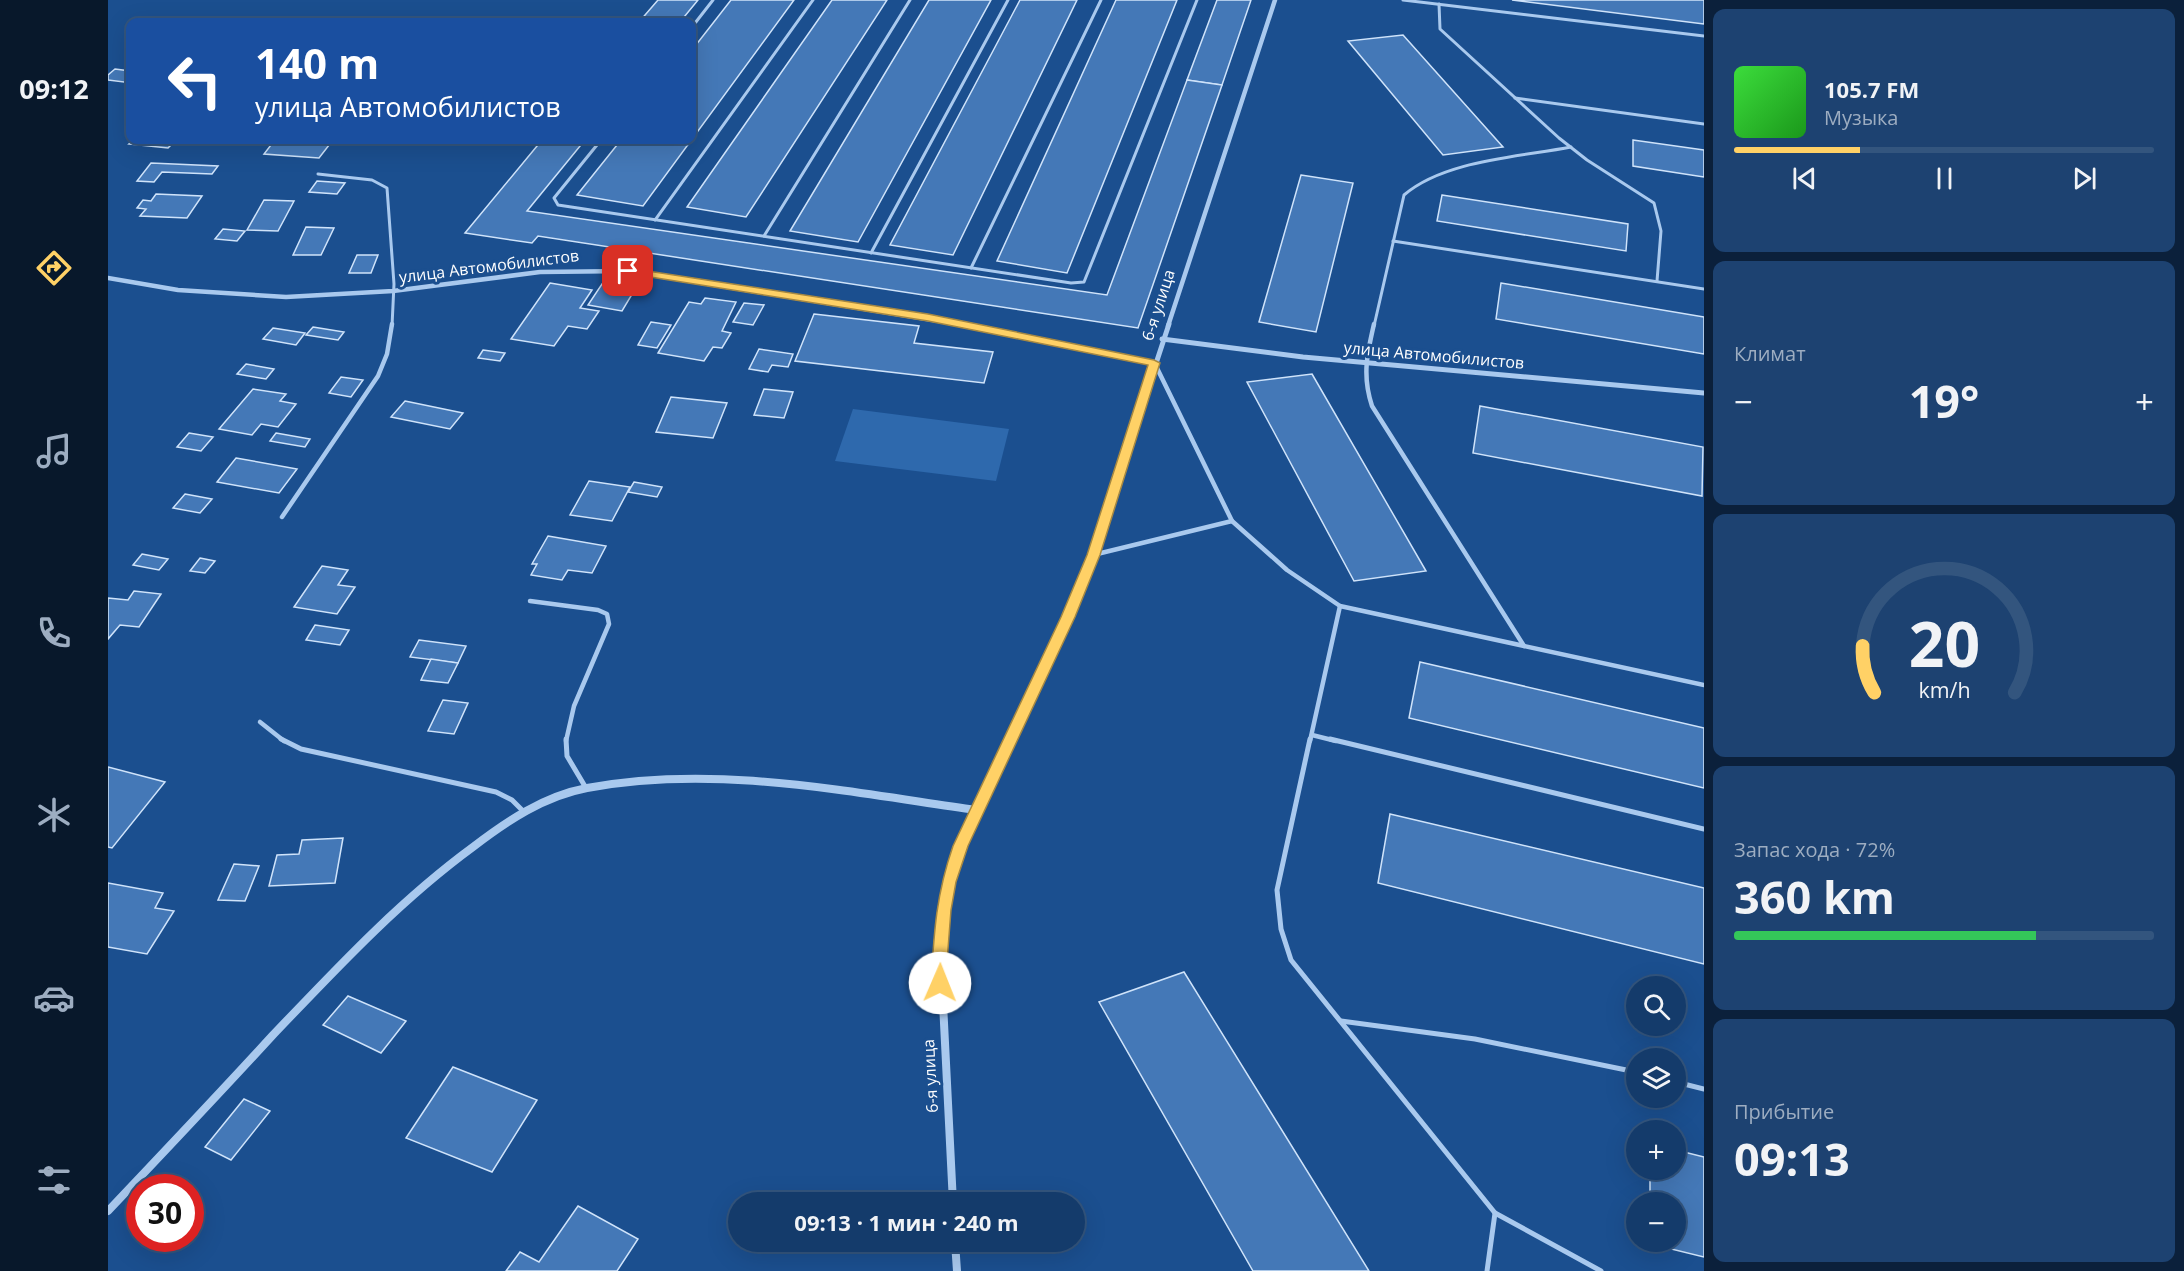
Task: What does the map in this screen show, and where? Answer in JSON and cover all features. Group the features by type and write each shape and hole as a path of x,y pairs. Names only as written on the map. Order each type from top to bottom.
{"street":[{"name":"6-я улица","path":"952,1192 940,983 940,943 948,882 976,810 1046,669 1093,555 1154,363 1275,0"},
{"name":"улица Автомобилистов","path":"108,278 179,290 304,297 392,291 550,269 586,268 628,271 928,317 1154,363"},
{"name":"улица Автомобилистов","path":"1162,339 1365,363 1704,393"},
{"path":"108,1211 365,938 428,880 512,818 524,812 585,788 654,778 742,780 976,810"},
{"path":"956,1252 957,1271"}],"lane":[{"path":"696,22 713,0"},
{"path":"655,220 813,0"},
{"path":"764,237 910,0"},
{"path":"871,253 1008,0"},
{"path":"972,268 1101,0"},
{"path":"598,144 554,198 558,206 1071,283 1084,282 1197,0"},
{"path":"1403,0 1704,36"},
{"path":"1439,4 1440,29 1571,147 1654,203 1660,214 1661,225 1658,281"},
{"path":"1515,98 1704,124"},
{"path":"1524,646 1372,406 1365,386 1365,363 1404,195 1410,186 1452,171 1571,147"},
{"path":"282,517 382,367 392,335 394,317 387,188 372,180 318,174"},
{"path":"1393,241 1704,289"},
{"path":"1154,363 1232,521 1287,570 1340,606 1704,685"},
{"path":"1093,555 1232,521"},
{"path":"530,601 598,610 607,614 609,624 570,716 567,737 566,751 585,788"},
{"path":"1340,606 1277,890 1281,929 1291,960 1495,1213 1601,1271"},
{"path":"260,722 276,737 301,749 496,792 512,800 524,812"},
{"path":"1312,735 1704,829"},
{"path":"1341,1021 1475,1039 1626,1070"},
{"path":"1686,1084 1704,1089"},
{"path":"1487,1271 1495,1213"}],"shaded area":[{"path":"853,409 1009,429 996,481 835,461"}],"building":[{"path":"658,0 698,0 683,18 642,18"},
{"path":"731,0 794,0 696,134 696,45"},
{"path":"832,0 887,0 746,217 687,207"},
{"path":"929,0 991,0 858,242 790,231"},
{"path":"1020,0 1077,0 953,255 890,245"},
{"path":"1116,0 1177,0 1067,273 997,261"},
{"path":"1217,0 1251,0 1222,85 1187,80"},
{"path":"1512,0 1704,0 1704,24"},
{"path":"1403,35 1503,147 1443,155 1348,41"},
{"path":"115,69 126,70 126,80 108,80 108,75"},
{"path":"1187,80 1222,85 1138,328 538,236 532,243 465,233 539,144 582,144 527,211 1107,295"},
{"path":"1633,140 1704,150 1704,177 1633,166"},
{"path":"129,144 172,144 168,148"},
{"path":"272,144 330,144 319,158 264,154"},
{"path":"618,144 688,144 643,206 577,195"},
{"path":"151,163 218,166 212,174 162,172 154,182 137,181"},
{"path":"1301,175 1353,183 1316,332 1259,322"},
{"path":"317,181 345,183 337,194 309,192"},
{"path":"156,194 202,196 187,218 140,216 146,209 137,208 143,200 151,201"},
{"path":"1442,195 1628,224 1626,251 1437,221"},
{"path":"264,200 294,201 278,231 247,230"},
{"path":"306,227 334,228 321,255 293,255"},
{"path":"223,229 245,231 237,241 215,239"},
{"path":"357,255 378,255 371,273 349,273"},
{"path":"604,281 637,286 622,311 588,305"},
{"path":"550,283 592,290 580,308 599,311 587,329 568,326 554,346 511,339"},
{"path":"1501,283 1704,317 1704,354 1496,319"},
{"path":"705,298 736,302 722,331 731,333 722,348 713,347 704,361 658,353 689,302 701,304"},
{"path":"744,303 764,305 753,325 733,322"},
{"path":"814,314 919,326 914,343 993,352 984,383 795,361"},
{"path":"651,322 671,325 657,348 638,345"},
{"path":"313,327 344,332 338,340 306,335"},
{"path":"273,328 305,333 296,345 263,339"},
{"path":"759,349 793,354 788,367 772,365 768,372 749,369"},
{"path":"483,350 505,353 500,361 478,358"},
{"path":"246,364 274,369 266,379 237,374"},
{"path":"1312,374 1426,571 1354,581 1247,382"},
{"path":"341,377 363,380 351,397 329,393"},
{"path":"253,389 286,394 280,401 296,404 278,427 261,424 252,435 219,429"},
{"path":"764,389 793,392 784,418 754,415"},
{"path":"671,397 727,403 713,438 656,432"},
{"path":"405,401 463,413 450,429 391,417"},
{"path":"1480,406 1703,447 1702,496 1473,453"},
{"path":"189,433 213,437 201,451 177,447"},
{"path":"276,433 310,439 305,447 270,441"},
{"path":"236,458 297,469 279,493 217,482"},
{"path":"589,481 630,487 612,521 570,515"},
{"path":"634,482 662,487 657,497 628,492"},
{"path":"185,494 212,499 200,513 173,508"},
{"path":"548,536 606,546 592,573 568,570 562,580 531,575 537,564 532,564"},
{"path":"142,554 168,559 159,570 133,565"},
{"path":"200,558 215,561 205,573 190,571"},
{"path":"322,566 348,570 338,585 355,587 337,614 294,607"},
{"path":"134,591 161,594 139,627 120,625 108,639 108,598 128,600"},
{"path":"315,625 349,630 340,645 306,640"},
{"path":"419,640 466,646 458,663 410,657"},
{"path":"431,659 458,663 448,683 421,680"},
{"path":"1420,662 1704,728 1704,788 1409,718"},
{"path":"443,700 468,703 454,734 428,731"},
{"path":"108,767 165,782 112,848 108,847"},
{"path":"1390,814 1704,888 1704,964 1378,883"},
{"path":"343,838 335,883 269,886 277,855 299,854 302,840"},
{"path":"234,864 259,866 245,901 218,900"},
{"path":"108,883 163,893 155,908 174,911 147,954 108,947"},
{"path":"1184,972 1369,1271 1253,1271 1099,1002"},
{"path":"348,996 406,1021 381,1053 323,1025"},
{"path":"453,1067 537,1100 492,1172 406,1138"},
{"path":"244,1099 270,1111 231,1160 205,1147"},
{"path":"1686,1152 1704,1157 1704,1257 1684,1252 1686,1252 1686,1192 1650,1192 1650,1180 1686,1180"},
{"path":"578,1206 638,1239 617,1271 506,1271 520,1252 539,1262"}],"route":[{"path":"628,271 928,317 1154,363 1093,555 1046,669 960,846 948,882 943,910 940,983"}]}
